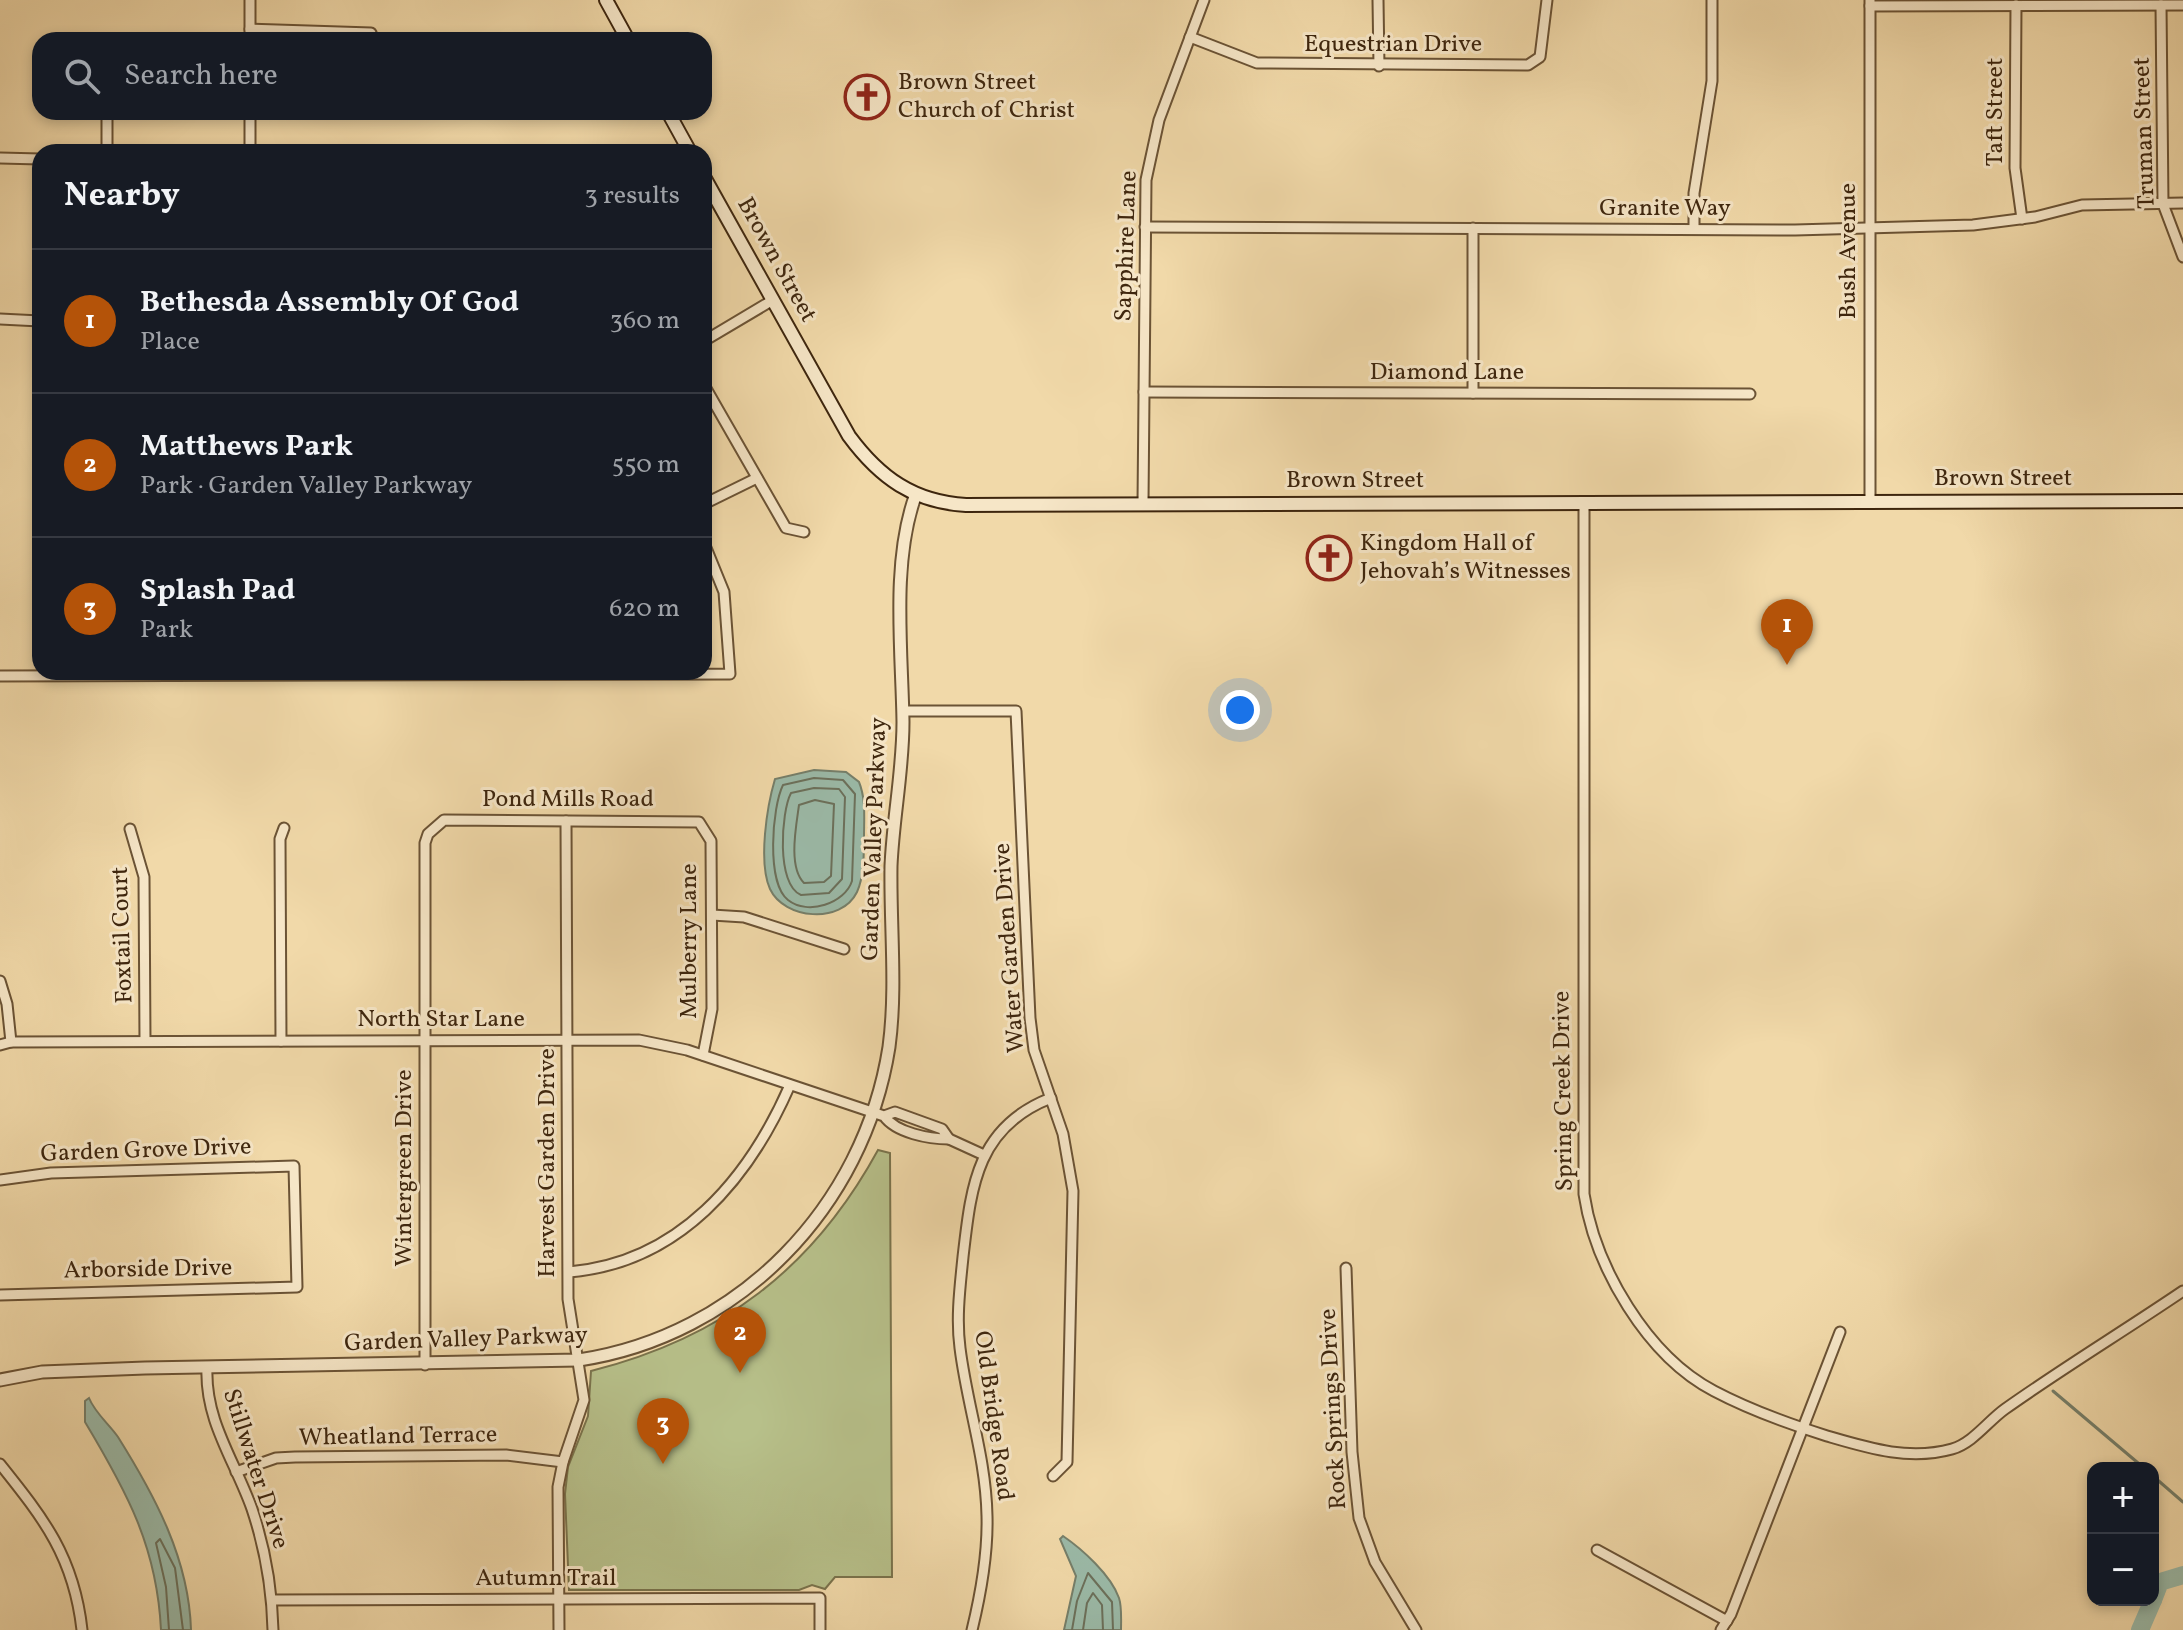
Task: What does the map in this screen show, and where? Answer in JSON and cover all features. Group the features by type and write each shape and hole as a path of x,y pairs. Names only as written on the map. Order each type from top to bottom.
{"main road":[{"path":"606,0 624,32"},
{"path":"672,120 686,144"},
{"name":"Brown Street","path":"712,191 862,454 891,481 916,494 966,505 2183,501"}],"street":[{"path":"250,0 250,32"},
{"name":"Sapphire Lane","path":"1143,503 1145,227 1149,155 1204,0"},
{"path":"1378,0 1379,66"},
{"name":"Equestrian Drive","path":"1190,37 1257,63 1528,65 1540,57 1547,0"},
{"path":"1694,229 1694,193 1712,81 1712,0"},
{"path":"1870,3 2183,5"},
{"name":"Bush Avenue","path":"1870,3 1870,502"},
{"name":"Taft Street","path":"2016,5 2015,168 2022,219"},
{"name":"Truman Street","path":"2161,5 2163,204 2183,257"},
{"path":"107,120 107,144"},
{"path":"250,120 250,144"},
{"path":"0,158 32,159"},
{"name":"Granite Way","path":"1145,227 1694,229 1973,225 2022,219 2082,205 2183,203"},
{"path":"1473,228 1473,393"},
{"path":"712,336 773,300"},
{"path":"0,319 32,321"},
{"name":"Diamond Lane","path":"1144,392 1750,394"},
{"path":"712,399 786,528 804,532"},
{"path":"712,500 757,478"},
{"name":"Garden Valley Parkway","path":"0,1380 42,1372 579,1360 625,1351 684,1328 721,1308 772,1270 827,1204 850,1166 881,1083 891,1027 892,851 903,768 904,540 916,494"},
{"name":"Spring Creek Drive","path":"1584,503 1583,983 1587,1213 1619,1297 1684,1370 1712,1390 1803,1427 1897,1454 1960,1447 2003,1410 2183,1291"},
{"path":"712,563 724,592 730,674 712,674"},
{"path":"0,676 32,675"},
{"name":"Water Garden Drive","path":"903,711 1016,711 1030,1018 1034,1050 1063,1134 1073,1191 1067,1462 1053,1476"},
{"name":"Pond Mills Road","path":"432,829 444,820 692,820 705,828"},
{"name":"Harvest Garden Drive","path":"559,1630 558,1487 584,1400 570,1317 566,821"},
{"path":"281,1041 280,839 284,828"},
{"name":"Mulberry Lane","path":"703,1055 712,1009 711,841 705,828"},
{"name":"Foxtail Court","path":"130,829 144,877 145,1041"},
{"name":"Wintergreen Drive","path":"425,1365 425,843 432,829"},
{"path":"712,915 744,917 844,949"},
{"path":"0,981 7,1004 11,1042"},
{"name":"North Star Lane","path":"0,1045 11,1042 639,1040 703,1055 884,1116 890,1125 935,1139 949,1139 984,1155"},
{"path":"569,1272 594,1269 640,1253 684,1227 713,1204 762,1145 790,1085"},
{"name":"Old Bridge Road","path":"972,1630 986,1553 987,1516 980,1444 965,1381 958,1320 972,1187 984,1155 1018,1116 1051,1098"},
{"name":"Garden Grove Drive","path":"0,1180 51,1173 294,1166 297,1287"},
{"name":"Rock Springs Drive","path":"1346,1268 1352,1442 1359,1518 1375,1562 1416,1630"},
{"name":"Arborside Drive","path":"0,1295 297,1287"},
{"path":"1721,1630 1840,1332"},
{"name":"Stillwater Drive","path":"207,1369 206,1387 213,1417 264,1552 272,1600 273,1630"},
{"name":"Wheatland Terrace","path":"236,1472 276,1458 295,1457 506,1455 563,1462"},
{"path":"0,1464 55,1536 69,1565 82,1630"},
{"path":"1597,1550 1727,1621"},
{"name":"Autumn Trail","path":"272,1600 820,1598 820,1630"}],"green space":[{"path":"878,1150 890,1153 892,1577 835,1577 825,1589 812,1585 799,1590 569,1590 565,1494 568,1467 588,1416 591,1371 682,1339 722,1318 759,1293 793,1264 824,1230"}],"water":[{"path":"814,770 846,772 859,782 864,802 864,823 863,865 857,892 839,910 813,914 787,907 777,899 766,878 764,849 775,779"},
{"path":"89,1398 132,1459 168,1529 184,1578 191,1630 161,1630 153,1572 137,1521 114,1472 85,1422 85,1401"},
{"path":"1063,1536 1110,1580 1121,1605 1121,1630 1064,1630 1076,1576 1060,1539"}],"waterway":[{"path":"2053,1391 2137,1462"},
{"path":"2159,1481 2183,1502"},
{"path":"2159,1585 2183,1575"},
{"path":"2140,1630 2150,1606"}],"place":[{"name":"Brown Street Church of Christ","path":"867,97"},
{"name":"Kingdom Hall of Jehovah’s Witnesses","path":"1329,558"},
{"name":"Bethesda Assembly Of God","path":"1787,665"},
{"name":"Matthews Park","path":"740,1373"},
{"name":"Splash Pad","path":"663,1464"}]}
